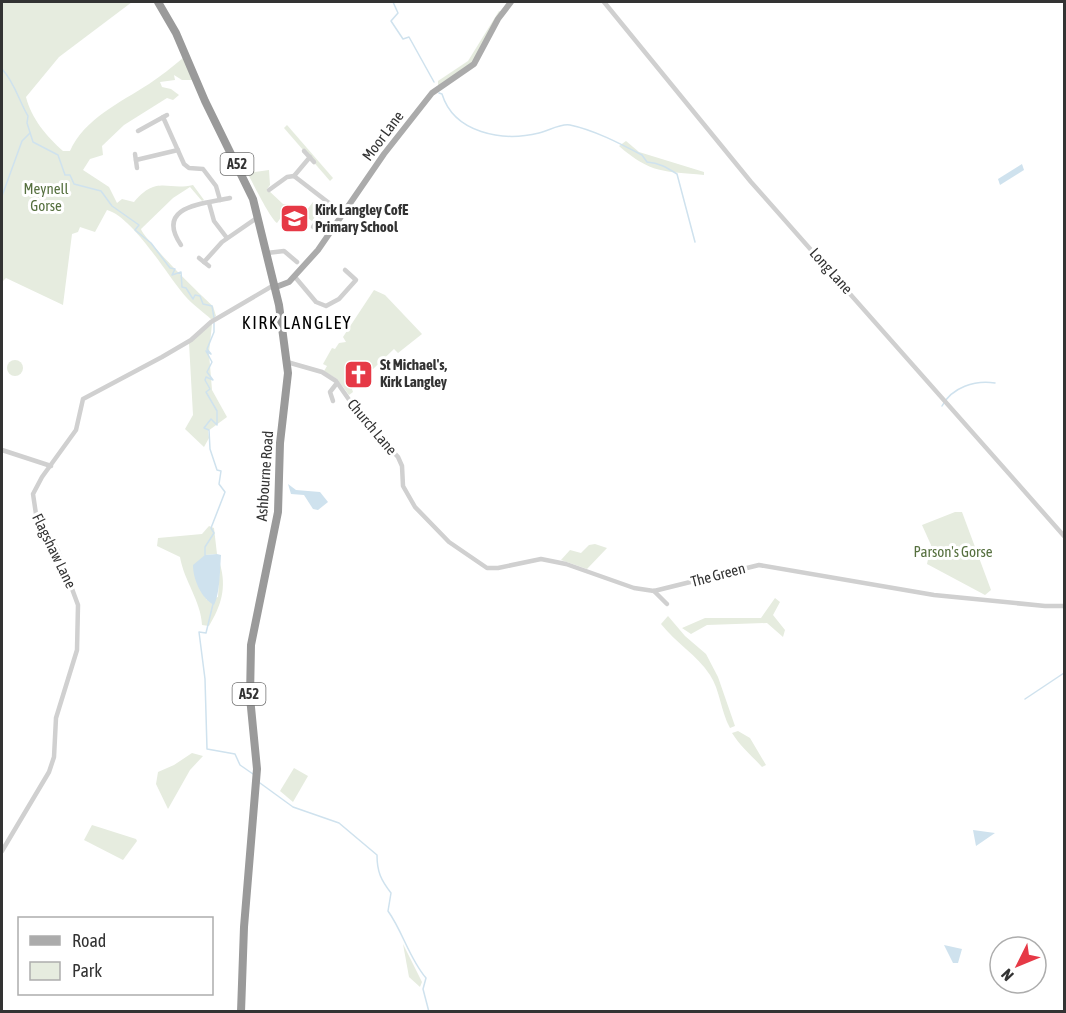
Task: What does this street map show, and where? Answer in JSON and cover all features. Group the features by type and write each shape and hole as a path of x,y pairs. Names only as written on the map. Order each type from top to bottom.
{"highway":[{"name":"Ashbourne Road","path":"158,2 176,33 207,106 242,173 258,217 275,286 287,362 288,390 280,443 278,512 254,628 249,670 257,769 244,927 241,1011"}],"main road":[{"name":"Moor Lane","path":"275,286 295,277 318,250 432,93 474,64 498,19 511,2"}],"street":[{"name":"Long Lane","path":"604,2 751,182 1065,536"},
{"path":"138,122 140,129 165,116 186,166 199,168 206,172 216,186 220,200"},
{"path":"137,168 136,157 165,155 178,150"},
{"path":"304,151 314,162"},
{"path":"269,190 294,176 310,157"},
{"path":"294,176 344,212"},
{"path":"272,180 276,185"},
{"path":"181,244 171,230 178,214 185,207 230,198"},
{"path":"209,203 214,221 227,238"},
{"path":"313,226 329,203"},
{"path":"195,205 196,212"},
{"path":"204,262 227,238 258,217"},
{"path":"267,253 284,251 297,262"},
{"path":"199,258 209,266"},
{"path":"295,277 316,302 326,306 339,298 356,280 345,270"},
{"name":"Flagshaw Lane","path":"2,851 49,771 54,757 56,718 79,639 75,593 58,551 39,520 33,503 36,486 76,430 83,399 191,340 212,322 275,286"},
{"name":"Church Lane","path":"287,362 322,372 337,383 359,414 398,457 402,466 405,492 428,521"},
{"path":"333,401 327,393 337,383"},
{"path":"2,450 51,466"},
{"name":"The Green","path":"428,521 449,542 487,568 498,568 541,559 566,564 634,588 654,591 759,565 934,595 1065,606"},
{"path":"654,591 667,604"}],"green space":[{"name":"Meynell Gorse","path":"2,2 132,2 59,57 26,97 40,127 63,151 70,151 84,130 104,112 153,81 183,58 193,80 182,80 174,75 175,80 160,82 162,87 171,89 179,95 173,100 167,98 124,125 102,146 103,155 90,159 83,170 109,187 117,203 122,199 134,202 156,186 193,185 204,200 202,201 190,187 173,198 141,229 162,255 213,306 216,316 212,320 184,295 137,233 116,214 107,210 95,232 80,227 78,232 72,234 63,305 6,278 2,282"},
{"path":"499,11 502,12 475,61 438,86 438,81 468,61"},
{"path":"287,125 333,178 330,181 284,128"},
{"path":"626,141 639,152 704,172 704,175 658,170 640,162 619,146"},
{"path":"249,160 255,172 269,170 270,185 267,189 283,204 290,205 277,223 243,165"},
{"path":"313,202 321,209 312,221 303,215"},
{"path":"374,290 385,295 422,334 398,353 394,349 373,369 369,369 365,380 352,389 353,392 349,395 337,379 324,371 327,366 323,364 332,348 335,349 339,343 346,342 343,337"},
{"path":"212,324 209,353 212,390 227,417 208,431 209,438 204,447 185,429 193,415 189,343"},
{"path":"15,360 23,368 15,376 7,368"},
{"name":"Parson's Gorse","path":"955,512 962,512 991,590 985,595 927,564 931,545 922,525"},
{"path":"209,526 214,528 217,554 205,555 198,585 207,600 218,597 220,564 223,589 220,604 209,626 202,625 199,608 180,557 157,546 158,538 202,534"},
{"path":"595,544 607,548 587,569 561,560 570,550 581,553 589,545"},
{"path":"775,598 780,602 773,615 785,630 783,637 767,623 707,625 691,634 682,628 705,618 761,618"},
{"path":"668,616 685,636 706,654 718,677 735,726 730,728 710,675 661,624"},
{"path":"738,731 750,738 766,765 762,767 732,733"},
{"path":"192,753 203,756 190,770 168,809 156,784 158,772"},
{"path":"294,768 308,776 293,802 280,791"},
{"path":"92,825 137,841 123,860 84,840"},
{"path":"403,944 422,982 420,987 409,977"}],"water":[{"path":"1022,164 1024,170 1000,185 998,179"},
{"path":"288,484 296,490 320,492 328,502 318,510 313,509 304,495 291,494"},
{"path":"205,555 221,555 220,574 214,605 205,598 199,588 194,576 193,565"},
{"path":"973,830 995,833 976,846"},
{"path":"944,945 962,949 958,963 953,963"}],"waterway":[{"path":"393,2 398,13 391,21 403,39 409,37 434,82"},
{"path":"2,69 14,86 28,116 27,123 33,142 58,155 65,175 70,175 74,184 101,191 112,206 139,225 135,230 151,243 170,268 175,269 172,275 181,272 182,287 186,288 193,299 195,295 200,296 203,304 212,306 214,318"},
{"path":"439,93 442,94 448,107 457,118 481,132 525,136 570,125 606,137 642,155 647,162 669,169 677,174 695,242"},
{"path":"2,196 22,141 30,133"},
{"path":"205,555 205,547 214,533 211,528 225,492 219,484 221,471 217,470 210,449 209,430 204,428 211,419 217,425 217,411 206,392 210,389 205,380 206,377 213,380 207,372 212,362 206,351 211,354 207,349 214,332 214,323"},
{"path":"942,406 946,399 965,386 995,383"},
{"path":"213,604 206,633 199,632 205,679 207,749 235,754 240,765 253,774"},
{"path":"1025,699 1064,673"},
{"path":"260,783 293,807 339,823 377,855 380,876 391,893 388,911 426,978 423,989 429,1012"}],"place":[{"name":"Kirk Langley CofE Primary School","path":"294,219"},
{"name":"St Michael's, Kirk Langley","path":"359,374"}],"district":[{"name":"KIRK LANGLEY","path":"297,323"}]}
